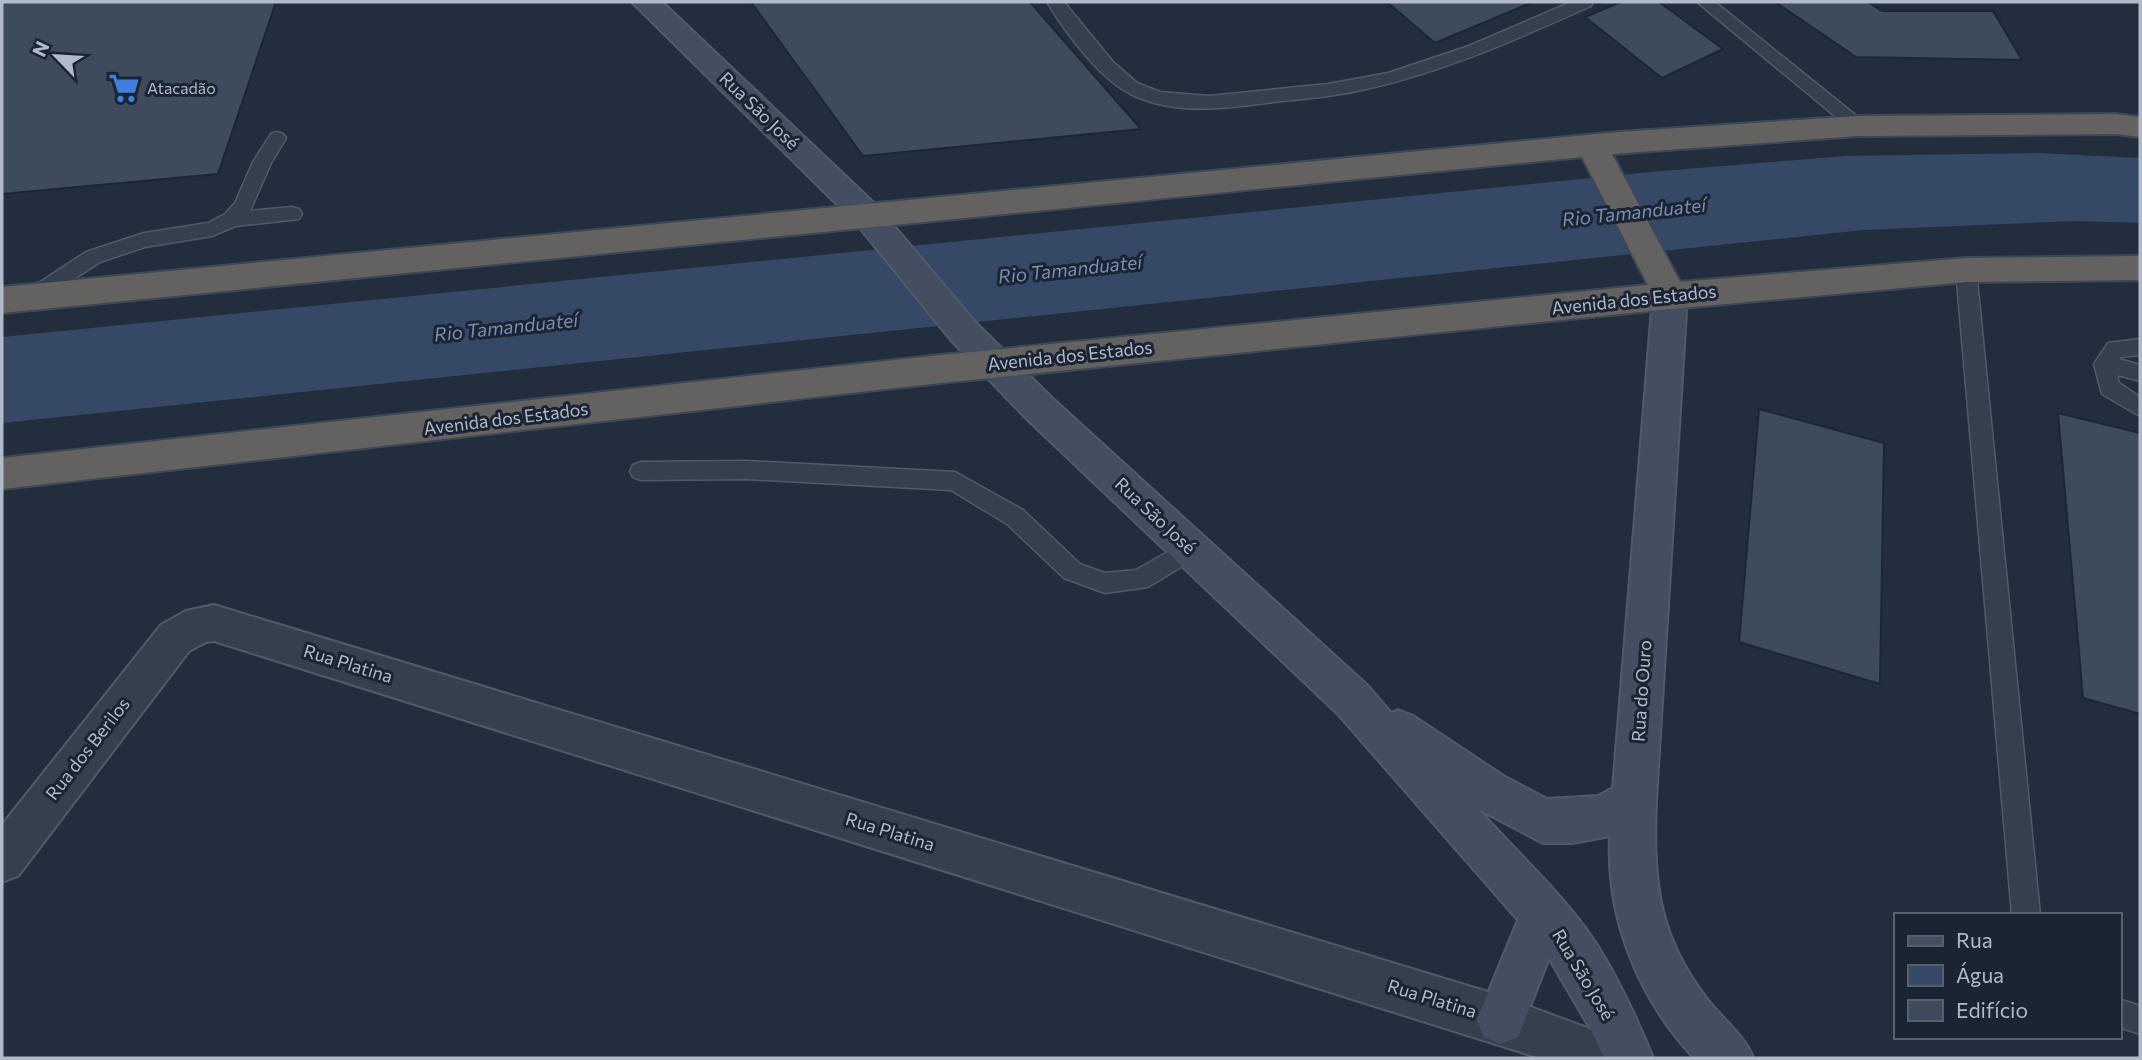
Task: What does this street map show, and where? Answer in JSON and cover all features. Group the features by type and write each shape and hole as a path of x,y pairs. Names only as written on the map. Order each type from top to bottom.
{"highway":[{"path":"17,299 878,227 1592,146 1858,126 2115,124 2140,127"},
{"path":"1592,146 1661,280"},
{"name":"Avenida dos Estados","path":"2,474 995,364 1661,280 1966,270 2140,268"}],"main road":[{"name":"Rua São José","path":"646,2 878,227 963,331 995,364 1353,700 1514,884 1544,913 1577,959 1608,1013 1629,1058"},
{"name":"Rua do Ouro","path":"1661,280 1632,872 1645,935 1673,995 1729,1058"},
{"path":"1353,700 1490,792 1544,821 1603,817 1634,800"},
{"path":"1501,1020 1544,913"}],"street":[{"name":"Rua Platina","path":"175,638 200,624 214,623 1501,1020 1605,1058"},
{"name":"Rua dos Berilos","path":"2,860 175,638"}],"lane":[{"path":"1055,2 1120,80 1142,93 1168,99 1198,101 1238,101 1360,85 1439,63 1509,37 1585,2"},
{"path":"1705,2 1858,126"},
{"path":"232,219 271,161"},
{"path":"17,299 93,257 144,240 212,229 232,219 292,214"},
{"path":"1966,270 2026,913"},
{"path":"2140,347 2115,349 2104,364 2109,388 2140,407"},
{"path":"2104,364 2140,373"},
{"path":"641,471 746,470 955,481 1015,517 1072,572 1105,583 1139,580 1191,549"},
{"path":"2121,1014 2140,1020"}],"water":[{"name":"Rio Tamanduateí","path":"2037,153 2140,158 2140,223 2076,221 1864,230 2,423 2,337 1661,171 1845,156"}],"building":[{"name":"Atacadão","path":"2,2 276,2 218,174 2,194"},
{"path":"751,2 1030,2 1141,129 863,156"},
{"path":"1387,2 1533,2 1435,43"},
{"path":"1621,2 1659,2 1723,49 1662,78 1585,17"},
{"path":"1775,2 1868,2 1882,11 1993,11 2022,60 1856,57"},
{"path":"1759,409 1884,443 1880,684 1739,642"},
{"path":"2058,413 2140,433 2140,714 2083,698"}],"place":[{"name":"Atacadão","path":"124,88"}]}
